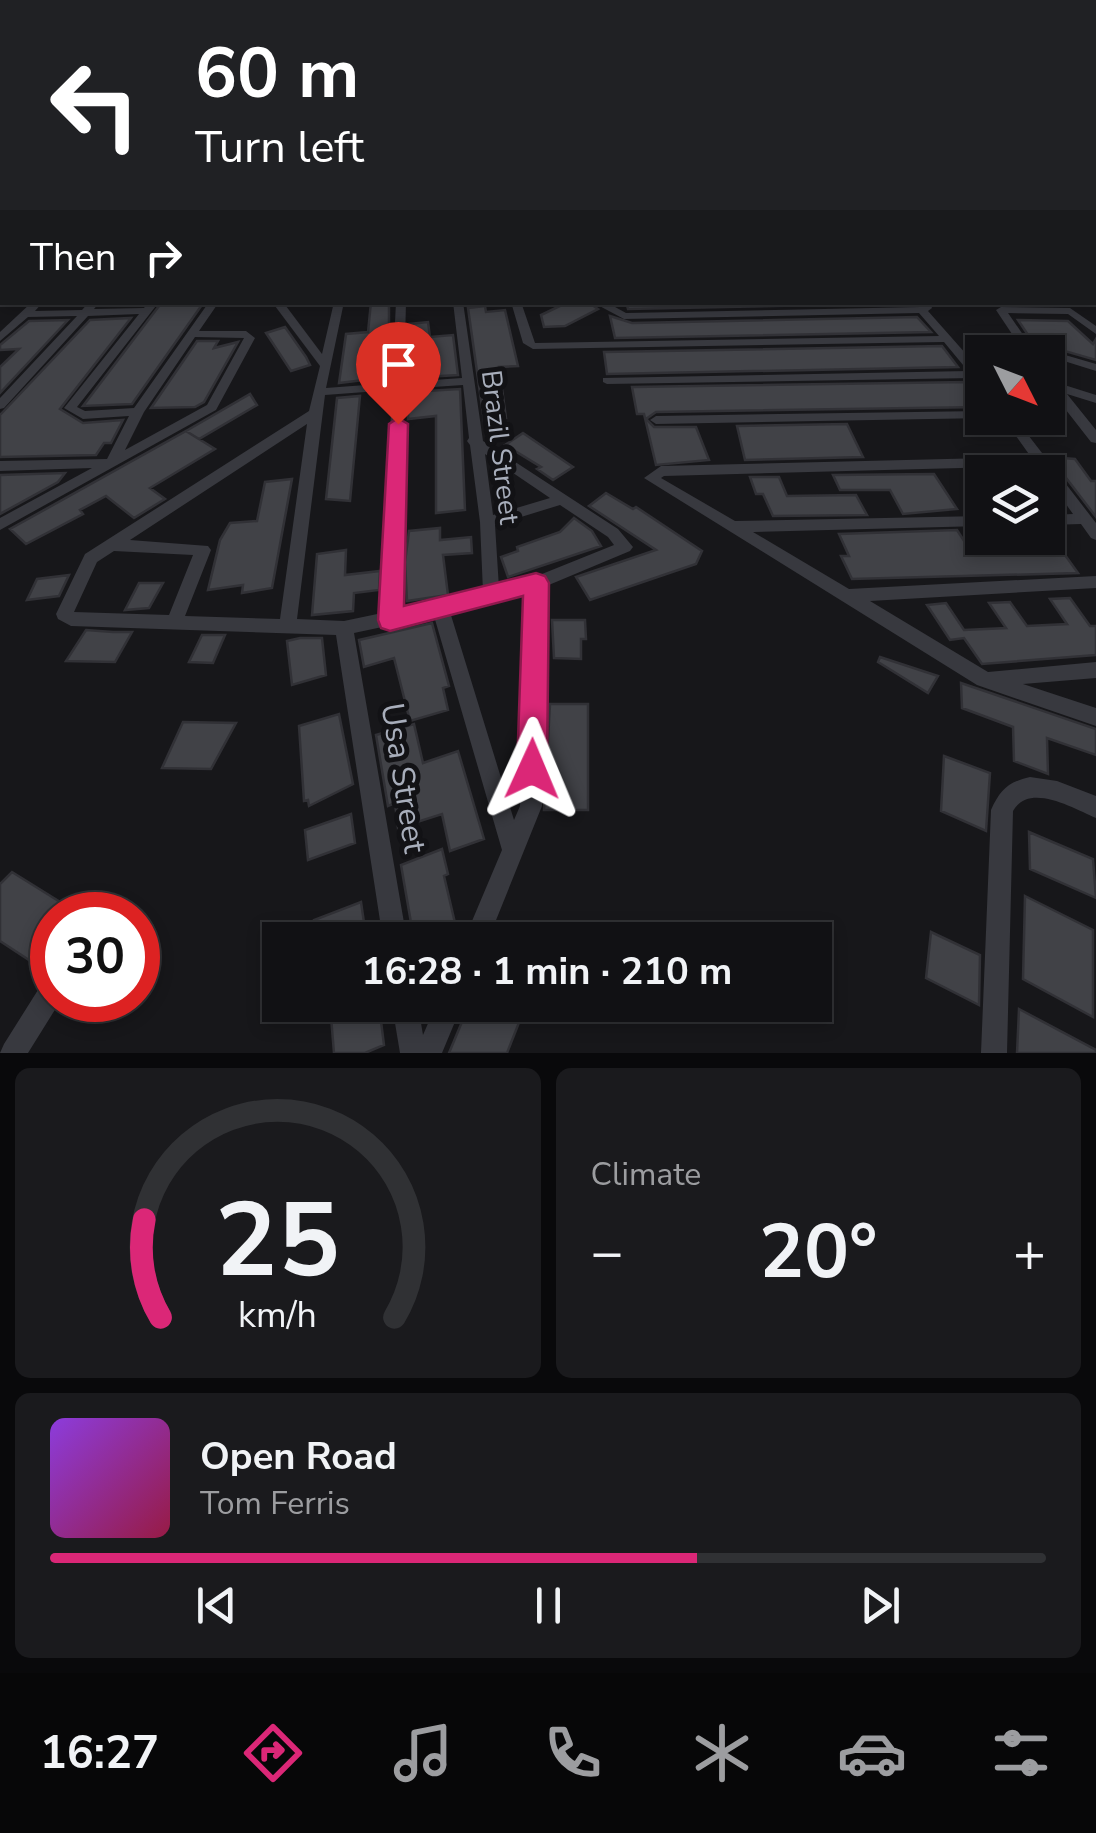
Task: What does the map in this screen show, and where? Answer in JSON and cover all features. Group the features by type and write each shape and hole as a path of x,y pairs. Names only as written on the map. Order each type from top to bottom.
{"street":[{"path":"0,338 35,305"},
{"path":"111,463 138,412 213,305"},
{"path":"280,305 324,364"},
{"path":"288,628 316,413 338,305"},
{"path":"390,620 401,305"},
{"name":"Brazil Street","path":"458,305 486,522 491,597"},
{"path":"517,305 528,344 533,346 947,338"},
{"path":"603,305 624,316 924,306 965,359"},
{"path":"26,314 90,307 150,307"},
{"path":"0,406 90,307"},
{"path":"138,412 83,415 70,408 150,307"},
{"path":"1018,335 1001,310 1070,311 1096,330"},
{"path":"0,524 212,407 250,338 246,334 194,334"},
{"path":"1065,359 1096,368"},
{"path":"606,380 965,377"},
{"path":"322,392 468,381"},
{"path":"1065,388 1096,399"},
{"path":"1065,399 1096,439"},
{"path":"316,413 91,558 64,614 71,620 344,628 491,597 625,546 623,540 474,441"},
{"path":"656,420 965,415"},
{"path":"1022,435 1037,455"},
{"path":"0,466 111,463"},
{"path":"965,463 661,472 651,478 984,679 1096,717"},
{"path":"1065,492 1096,534"},
{"path":"486,522 564,499"},
{"path":"1065,520 1085,519"},
{"path":"732,527 965,521"},
{"path":"109,545 204,550 174,623"},
{"path":"847,596 1096,582"},
{"path":"483,922 531,806 536,583"},
{"path":"440,610 513,851"},
{"name":"Usa Street","path":"344,628 392,922"},
{"path":"984,679 1096,670"},
{"path":"994,1053 1002,810 1006,797 1016,788 1032,786 1096,807"},
{"path":"13,1053 32,1022"},
{"path":"408,1022 413,1053"},
{"path":"429,1053 442,1022"}],"building":[{"path":"160,305 202,305 132,404 83,406"},
{"path":"371,305 389,305 389,377 339,383 346,334 368,332"},
{"path":"562,305 592,305 598,309 565,326 544,327 541,315"},
{"path":"627,305 818,305 628,309"},
{"path":"485,306 486,312 505,310 518,366 499,367 506,418 484,421 468,308"},
{"path":"610,316 632,323 917,317 931,332 615,338"},
{"path":"131,318 60,409 83,423 123,420 111,443 104,443 96,455 0,457 0,415 90,320"},
{"path":"68,320 0,393 0,367 19,349 0,350 0,345 29,321"},
{"path":"1018,320 1068,321 1093,344 1096,339 1096,360 1065,351 1065,335 1028,335"},
{"path":"428,322 430,337 453,335 458,375 408,378 409,324"},
{"path":"285,327 310,365 291,371 266,333"},
{"path":"197,341 218,341 214,348 238,342 204,402 195,407 151,408"},
{"path":"942,346 958,367 607,374 604,352"},
{"path":"965,382 965,407 656,412 646,419 654,427 696,427 709,460 656,465 644,414 637,414 632,387"},
{"path":"460,389 465,510 436,513 436,416 408,419 408,392"},
{"path":"250,394 257,405 199,439 186,431"},
{"path":"360,396 350,501 326,499 337,398"},
{"path":"847,424 863,457 745,460 737,426"},
{"path":"186,431 215,449 150,488 165,499 134,518 106,496 80,510 83,514 26,544 10,529"},
{"path":"523,433 573,467 553,480 537,469 541,467 505,445"},
{"path":"1065,458 1075,459 1091,481 1096,481 1096,517 1065,477"},
{"path":"65,473 58,482 0,514 0,475"},
{"path":"934,474 957,509 903,514 890,490 840,490 833,475"},
{"path":"750,477 779,477 787,496 856,495 867,515 773,516 763,494 756,494"},
{"path":"292,479 272,588 242,593 243,585 208,590 220,540 230,523 257,521 265,482"},
{"path":"606,493 633,509 636,507 702,551 696,564 590,600 576,577 656,550 589,506"},
{"path":"574,518 592,531 601,546 508,577 501,557 560,532"},
{"path":"440,528 440,540 471,537 472,553 443,555 448,595 407,601 405,562 409,531"},
{"path":"957,530 965,542 965,555 1065,555 1078,573 852,579 841,556 849,556 839,534"},
{"path":"346,550 345,575 380,571 379,590 354,593 353,611 312,615 317,554"},
{"path":"69,575 59,596 27,600 37,579"},
{"path":"139,583 163,583 149,608 125,610"},
{"path":"1070,598 1090,626 1096,626 1096,655 982,664 964,638 950,640 927,605 946,603 964,630 1006,628 989,603 1010,602 1027,626 1067,624 1050,599"},
{"path":"552,620 585,620 581,659 554,658"},
{"path":"432,623 449,686 443,688 448,710 410,721 394,658 364,667 359,640"},
{"path":"86,630 132,632 115,662 66,661"},
{"path":"202,635 225,635 213,663 189,662"},
{"path":"322,638 326,675 292,685 287,641"},
{"path":"880,657 938,676 928,693 878,662"},
{"path":"961,683 1096,729 1096,755 1047,738 1048,774 1014,761 1013,727 962,708"},
{"path":"550,704 588,704 588,810 544,810"},
{"path":"339,714 353,784 309,806 308,800 304,801 299,726"},
{"path":"183,722 236,723 211,769 162,768"},
{"path":"414,724 423,763 458,751 484,839 450,851 442,814 398,828 395,803 388,806 376,735"},
{"path":"944,756 990,773 986,831 941,811"},
{"path":"351,814 355,843 308,860 305,830"},
{"path":"1029,832 1093,859 1096,898 1030,869"},
{"path":"442,849 455,922 411,922 401,865"},
{"path":"12,872 44,892 30,892 29,960 0,941 0,884"},
{"path":"1025,896 1093,930 1093,1017 1023,979"},
{"path":"361,902 364,922 314,920"},
{"path":"931,932 980,955 979,1005 926,978"},
{"path":"1019,1009 1096,1050 1096,1053 1017,1053"},
{"path":"331,1022 381,1022 384,1045 365,1053 334,1053"},
{"path":"462,1022 519,1022 507,1053 449,1053"}],"route":[{"path":"398,424 390,620 536,583 532,769"}]}
